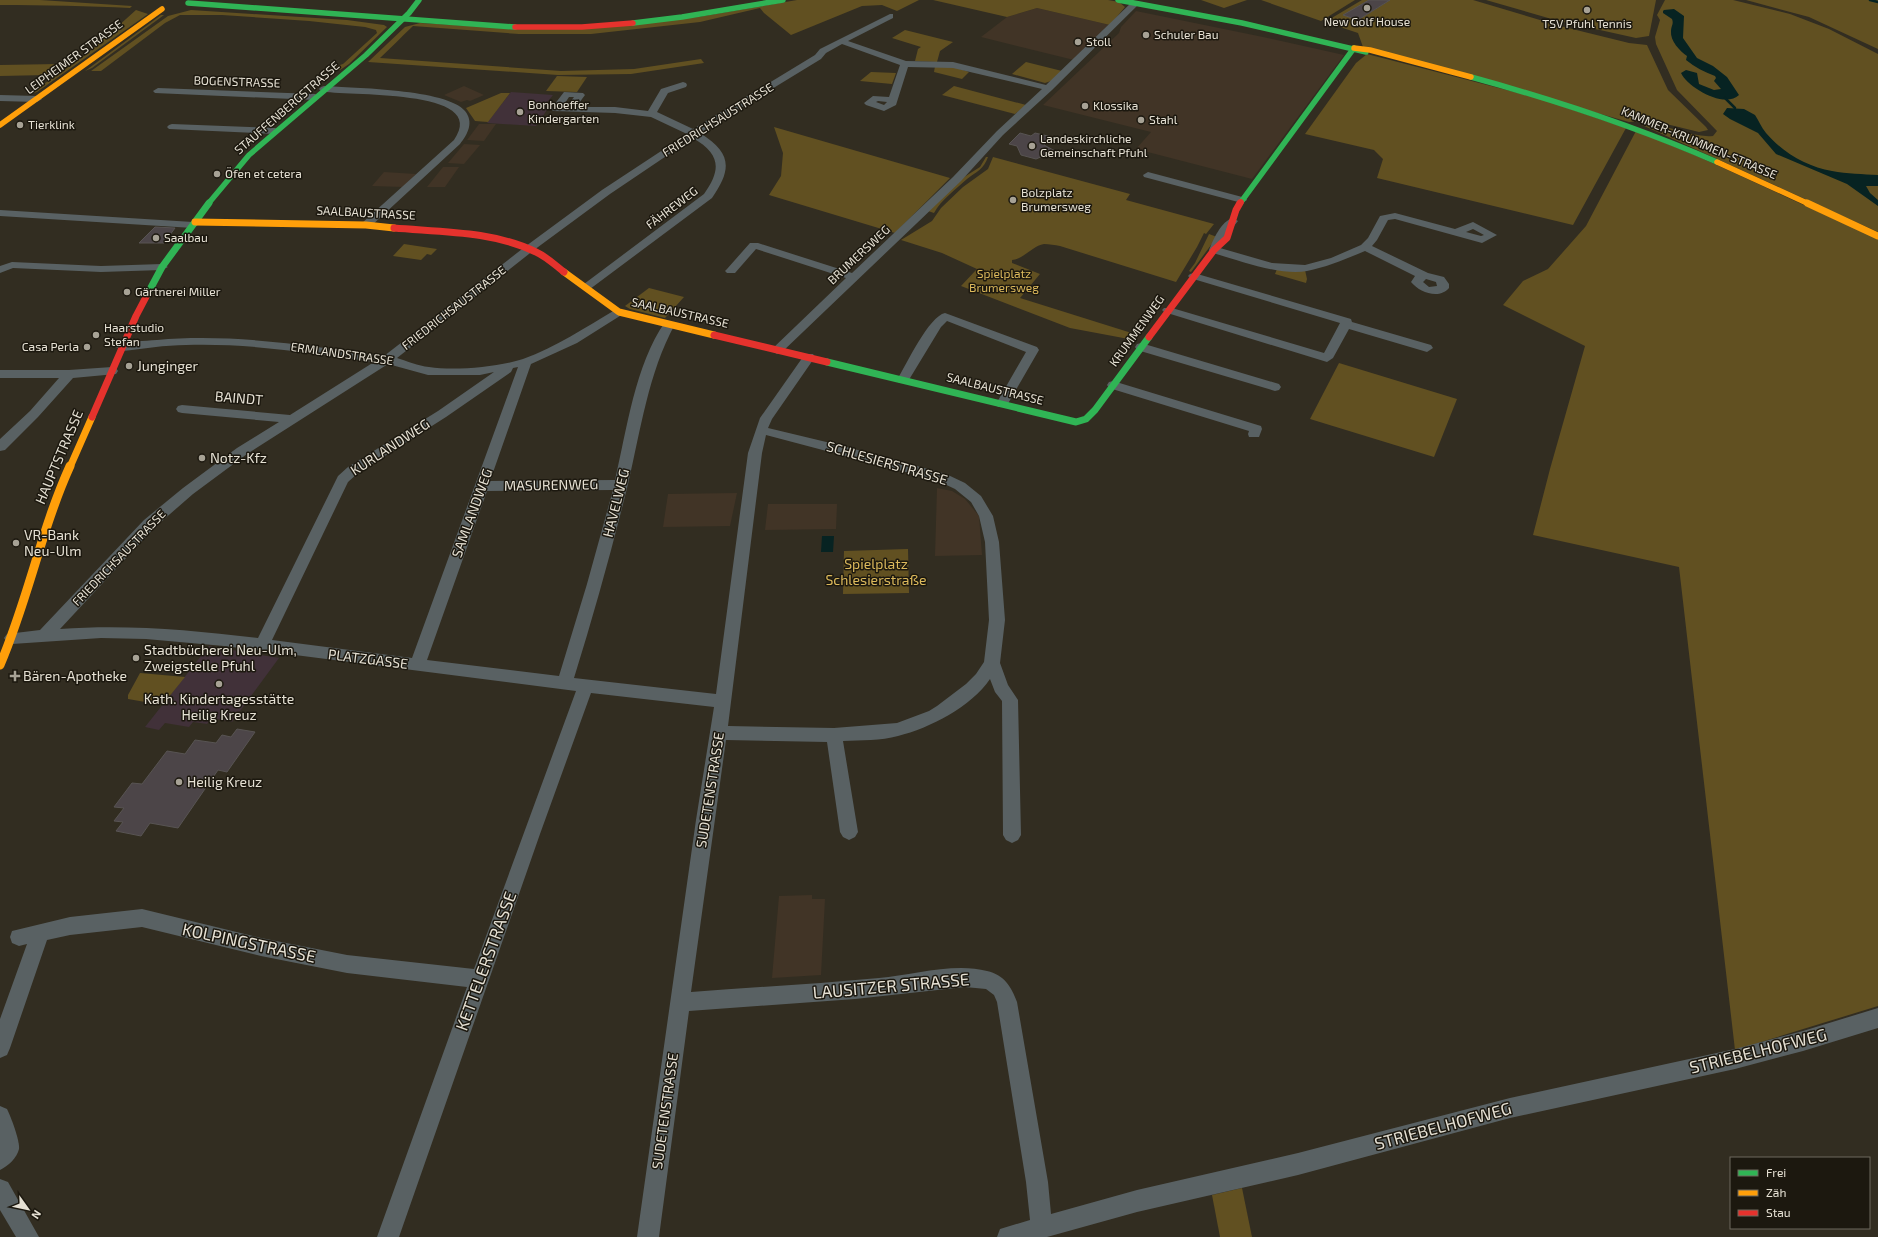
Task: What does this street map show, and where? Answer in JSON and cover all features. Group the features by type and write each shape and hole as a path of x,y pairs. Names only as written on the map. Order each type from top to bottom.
{"street":[{"path":"366,16 395,12 406,8 418,0"},
{"name":"STAUFFENBERGSTRASSE","path":"194,224 242,164 275,131 366,55 403,19 418,0"},
{"path":"152,5 162,9 183,4 525,27 591,28 669,19 783,0"},
{"name":"KAMMER-KRUMMEN-STRASSE","path":"1118,0 1370,50 1544,97 1633,126 1702,155 1878,236"},
{"name":"BRUMERSWEG","path":"777,350 958,179 978,165 982,153 1000,133 1049,88 1136,3"},
{"name":"LEIPHEIMER STRASSE","path":"0,124 162,9"},
{"name":"FRIEDRICHSAUSTRASSE","path":"45,635 149,524 188,491 228,461 387,360 530,248 606,192 694,133 818,57 823,51 836,43 843,42 890,16"},
{"path":"843,42 905,64 958,67 1049,88"},
{"name":"KRUMMENWEG","path":"1076,422 1086,419 1095,410 1214,250 1220,236 1233,221 1236,210 1242,200 1354,48"},
{"path":"893,100 905,64"},
{"path":"651,114 664,91 683,85"},
{"path":"324,89 430,98 458,109 466,126 457,142 366,225"},
{"name":"BOGENSTRASSE","path":"158,91 315,97"},
{"path":"0,98 37,99"},
{"name":"FÄHREWEG","path":"570,109 651,114 661,117 694,133 713,146 722,162 721,178 718,186 708,196 586,287"},
{"path":"172,127 275,131"},
{"path":"1148,175 1242,200"},
{"path":"1395,216 1400,204"},
{"name":"SAALBAUSTRASSE","path":"0,213 194,224 366,225 474,235 530,248 619,312 1076,422"},
{"path":"1214,250 1271,266 1305,268 1340,258 1365,247 1372,240 1384,218 1395,216 1455,233"},
{"name":"HAUPTSTRASSE","path":"0,665 12,638 57,495 122,347 142,302 162,266 194,224"},
{"path":"731,271 754,245 854,277"},
{"path":"1365,247 1425,276"},
{"path":"0,270 12,265 101,269 162,266"},
{"path":"1168,310 1327,358 1347,321 1194,276"},
{"name":"ERMLANDSTRASSE","path":"122,347 185,341 239,342 277,345 394,360 416,368 442,372 480,371 526,362 573,340 619,312"},
{"path":"903,380 936,325 945,316 1045,356"},
{"name":"HAVELWEG","path":"565,683 600,566 636,419 649,373 663,334 669,324"},
{"path":"1345,324 1427,348"},
{"path":"1141,347 1274,387"},
{"path":"1002,404 1033,350"},
{"name":"SUDETENSTRASSE","path":"648,1237 707,809 719,733 755,453 766,418 809,357"},
{"name":"SAMLANDWEG","path":"417,664 526,362"},
{"name":"KURLANDWEG","path":"262,645 343,479 353,470 442,414 511,366"},
{"path":"0,374 70,374 112,371"},
{"path":"0,447 34,414 70,374"},
{"path":"1113,385 1256,429 1254,434"},
{"name":"BAINDT","path":"182,409 293,419"},
{"name":"SCHLESIERSTRASSE","path":"719,733 834,735 897,730 935,716 972,689 982,678 992,663 997,620 992,542 986,516 976,499 960,486 945,479 832,447 761,430"},
{"name":"MASURENWEG","path":"482,486 620,485"},
{"name":"PLATZGASSE","path":"12,638 45,635 137,632 262,645 586,686 723,701"},
{"path":"992,663 1001,688 1010,700 1012,835"},
{"path":"972,689 986,685 1001,688"},
{"name":"KETTELERSTRASSE","path":"388,1237 586,686"},
{"path":"834,735 849,832"},
{"name":"KOLPINGSTRASSE","path":"19,937 70,926 142,918 261,947 347,964 480,979"},
{"path":"0,1048 30,959 41,932"},
{"name":"LAUSITZER STRASSE","path":"680,1002 825,992 961,978 988,980 998,985 1004,992 1007,1002 1042,1227"},
{"name":"STRIEBELHOFWEG","path":"1008,1237 1137,1201 1298,1164 1510,1108 1736,1059 1803,1041 1878,1018"},
{"path":"0,1116 9,1148 0,1159"},
{"path":"0,1190 28,1237"}],"shaded area":[{"path":"1037,8 1110,25 1074,60 981,37 1007,17"},
{"path":"1136,11 1344,55 1252,179 1136,149 1151,132 1043,105 1119,33 1121,27"},
{"path":"464,86 484,95 470,101 467,100 461,102 444,95"},
{"name":"Bonhoeffer Kindergarten","path":"511,92 553,95 546,104 551,104 536,126 487,123"},
{"path":"479,124 496,124 484,141 467,140"},
{"path":"464,144 480,145 464,164 448,163"},
{"path":"443,167 459,167 445,187 427,187"},
{"path":"384,172 416,174 403,187 372,186"},
{"path":"937,488 952,491 965,499 979,516 982,555 935,556"},
{"path":"737,493 730,526 663,527 668,494"},
{"path":"768,504 837,504 836,529 765,530"},
{"name":"Kath. Kindertagesstätte Heilig Kreuz","path":"209,646 279,658 232,722 212,718 207,724 193,722 189,727 165,723 159,730 145,727"},
{"path":"812,895 812,899 825,899 821,975 772,978 779,896"}],"green space":[{"path":"0,0 40,0 132,6 130,8 0,5"},
{"path":"797,0 919,0 897,11 882,5 862,6 791,35 760,8 700,22 591,34 519,34 413,26 380,58 561,71 634,69 701,59 704,63 631,74 558,75 368,62 405,27 420,23 524,29 698,17"},
{"path":"933,0 1108,0 1119,2 1125,7 1110,25 1037,8 1007,17"},
{"path":"1201,0 1247,0 1224,8"},
{"path":"1261,0 1355,0 1321,21"},
{"path":"1362,0 1369,0 1344,15 1358,20 1390,0 1473,0 1560,26 1629,43 1647,45 1668,90 1708,130 1699,132 1650,120 1629,122 1363,47 1358,33 1325,22"},
{"name":"TSV Pfuhl Tennis","path":"1486,0 1656,0 1649,36 1636,38 1555,20"},
{"path":"1665,0 1733,0 1790,14 1829,29 1878,54 1878,232 1642,125 1660,126 1704,136 1713,136 1717,131 1677,90 1656,44 1655,37 1660,20 1657,15"},
{"path":"1746,0 1878,0 1878,49 1809,17"},
{"path":"136,10 148,14 37,92 28,95 87,54"},
{"path":"191,10 347,20 384,25 387,27 349,64 340,70 324,70 343,64 377,33 376,30 365,27 309,21 222,15 180,15 165,23 101,71 91,71 168,16"},
{"path":"161,15 164,15 92,68 85,71"},
{"path":"905,30 953,42 940,51 937,62 915,61 918,49 921,47 892,38"},
{"path":"1367,54 1541,99 1626,128 1573,225 1377,178 1383,159 1374,150 1305,134 1356,63"},
{"path":"1026,62 1062,71 1051,81 1045,83 1012,74"},
{"path":"58,64 47,75 0,76 0,65"},
{"path":"935,66 951,66 969,72 962,79 934,72"},
{"path":"871,72 896,73 892,84 860,81"},
{"path":"557,76 587,77 577,92 546,91"},
{"path":"954,86 1026,105 1015,114 942,95"},
{"path":"501,93 510,93 488,122 475,121 466,108"},
{"path":"774,127 950,178 895,233 769,195 781,176 783,153"},
{"path":"1636,131 1697,156 1878,239 1878,1006 1735,1050 1679,567 1533,535 1585,346 1503,305 1523,281 1548,269 1586,226"},
{"path":"986,157 988,157 982,167 949,195 934,213 928,211 961,179 980,167"},
{"name":"Spielplatz Brumersweg","path":"993,157 1130,194 1126,200 1214,224 1206,234 1204,233 1176,282 1060,246 1040,245 1012,260 1012,263 1040,274 1020,298 1138,335 1134,340 1070,328 961,286 977,269 942,253 901,240 932,221 941,208 963,187 988,169"},
{"path":"1209,234 1217,237 1191,272 1189,271 1195,263"},
{"path":"404,244 437,249 431,255 427,254 421,260 393,256"},
{"path":"1277,269 1305,270 1307,279 1306,283 1275,274"},
{"path":"649,288 684,297 665,318 630,309 625,306"},
{"path":"1339,363 1457,399 1434,457 1310,419"},
{"name":"Spielplatz Schlesierstraße","path":"908,549 909,593 843,594 844,551"},
{"path":"140,673 185,677 164,703 152,701 151,703 128,699 128,695"},
{"path":"1242,1188 1252,1237 1220,1237 1212,1195"}],"water":[{"path":"1674,9 1684,16 1683,38 1697,58 1713,66 1727,77 1739,95 1733,99 1725,100 1716,98 1707,95 1691,85 1685,79 1681,73 1686,70 1697,73 1699,84 1714,90 1721,89 1714,81 1716,78 1715,76 1707,73 1686,60 1687,56 1674,42 1671,35 1672,19 1663,13 1663,11"},
{"path":"1727,108 1744,109 1755,115 1764,131 1772,140 1796,158 1813,166 1838,172 1878,175 1878,186 1866,186 1870,193 1878,200 1878,206 1847,184 1776,154 1758,133 1723,114"},
{"path":"822,536 834,536 833,552 821,552"}],"building":[{"name":"New Golf House","path":"1369,0 1390,0 1358,20 1343,15"},
{"name":"Landeskirchliche Gemeinschaft Pfuhl","path":"1020,133 1031,136 1035,133 1052,137 1044,145 1055,151 1036,159 1021,155 1017,146 1009,144"},
{"name":"Saalbau","path":"155,227 175,228 164,243 139,243"},
{"name":"Heilig Kreuz","path":"237,729 255,732 227,772 218,770 178,828 150,823 141,836 116,831 123,822 114,821 124,808 114,807 132,783 142,784 167,751 185,754 195,740 216,743 222,735 231,737"}],"waterway":[{"path":"1870,0 1878,2"},
{"path":"1725,98 1735,108"}],"traffic: fast":[{"path":"147,295 162,267 214,197 249,155 366,55 409,13 419,0"},
{"path":"633,23 682,17 783,0"},
{"path":"1118,0 1242,23 1366,52"},
{"path":"188,3 515,27"},
{"path":"1241,202 1354,48"},
{"path":"1471,77 1596,114 1657,136 1717,162"},
{"path":"827,362 1076,422 1086,419 1095,410 1149,337"}],"traffic: slow":[{"path":"0,125 162,9"},
{"path":"1354,48 1370,50 1471,77"},
{"path":"1717,162 1878,236"},
{"path":"195,222 366,225 394,228"},
{"path":"564,272 619,312 714,335"},
{"path":"0,665 14,633 57,495 92,417"}],"traffic: jam":[{"path":"515,27 582,27 633,23"},
{"path":"1149,337 1214,250 1227,238 1236,210 1241,202"},
{"path":"394,228 467,234 504,240 521,245 536,252 564,272"},
{"path":"92,417 136,316 147,295"},
{"path":"714,335 827,362"}],"place":[{"name":"New Golf House","path":"1367,8"},
{"name":"TSV Pfuhl Tennis","path":"1587,10"},
{"name":"Schuler Bau","path":"1146,35"},
{"name":"Stoll","path":"1078,42"},
{"name":"Klossika","path":"1085,106"},
{"name":"Bonhoeffer Kindergarten","path":"520,112"},
{"name":"Stahl","path":"1141,120"},
{"name":"Tierklink","path":"20,125"},
{"name":"Landeskirchliche Gemeinschaft Pfuhl","path":"1032,146"},
{"name":"Öfen et cetera","path":"217,174"},
{"name":"Bolzplatz Brumersweg","path":"1013,200"},
{"name":"Saalbau","path":"156,238"},
{"name":"Gärtnerei Miller","path":"127,292"},
{"name":"Haarstudio Stefan","path":"96,335"},
{"name":"Casa Perla","path":"87,347"},
{"name":"Junginger","path":"129,366"},
{"name":"Notz-Kfz","path":"202,458"},
{"name":"VR-Bank Neu-Ulm","path":"16,543"},
{"name":"Stadtbücherei Neu-Ulm, Zweigstelle Pfuhl","path":"136,658"},
{"name":"Bären-Apotheke","path":"15,676"},
{"name":"Kath. Kindertagesstätte Heilig Kreuz","path":"219,684"},
{"name":"Heilig Kreuz","path":"179,782"}]}
